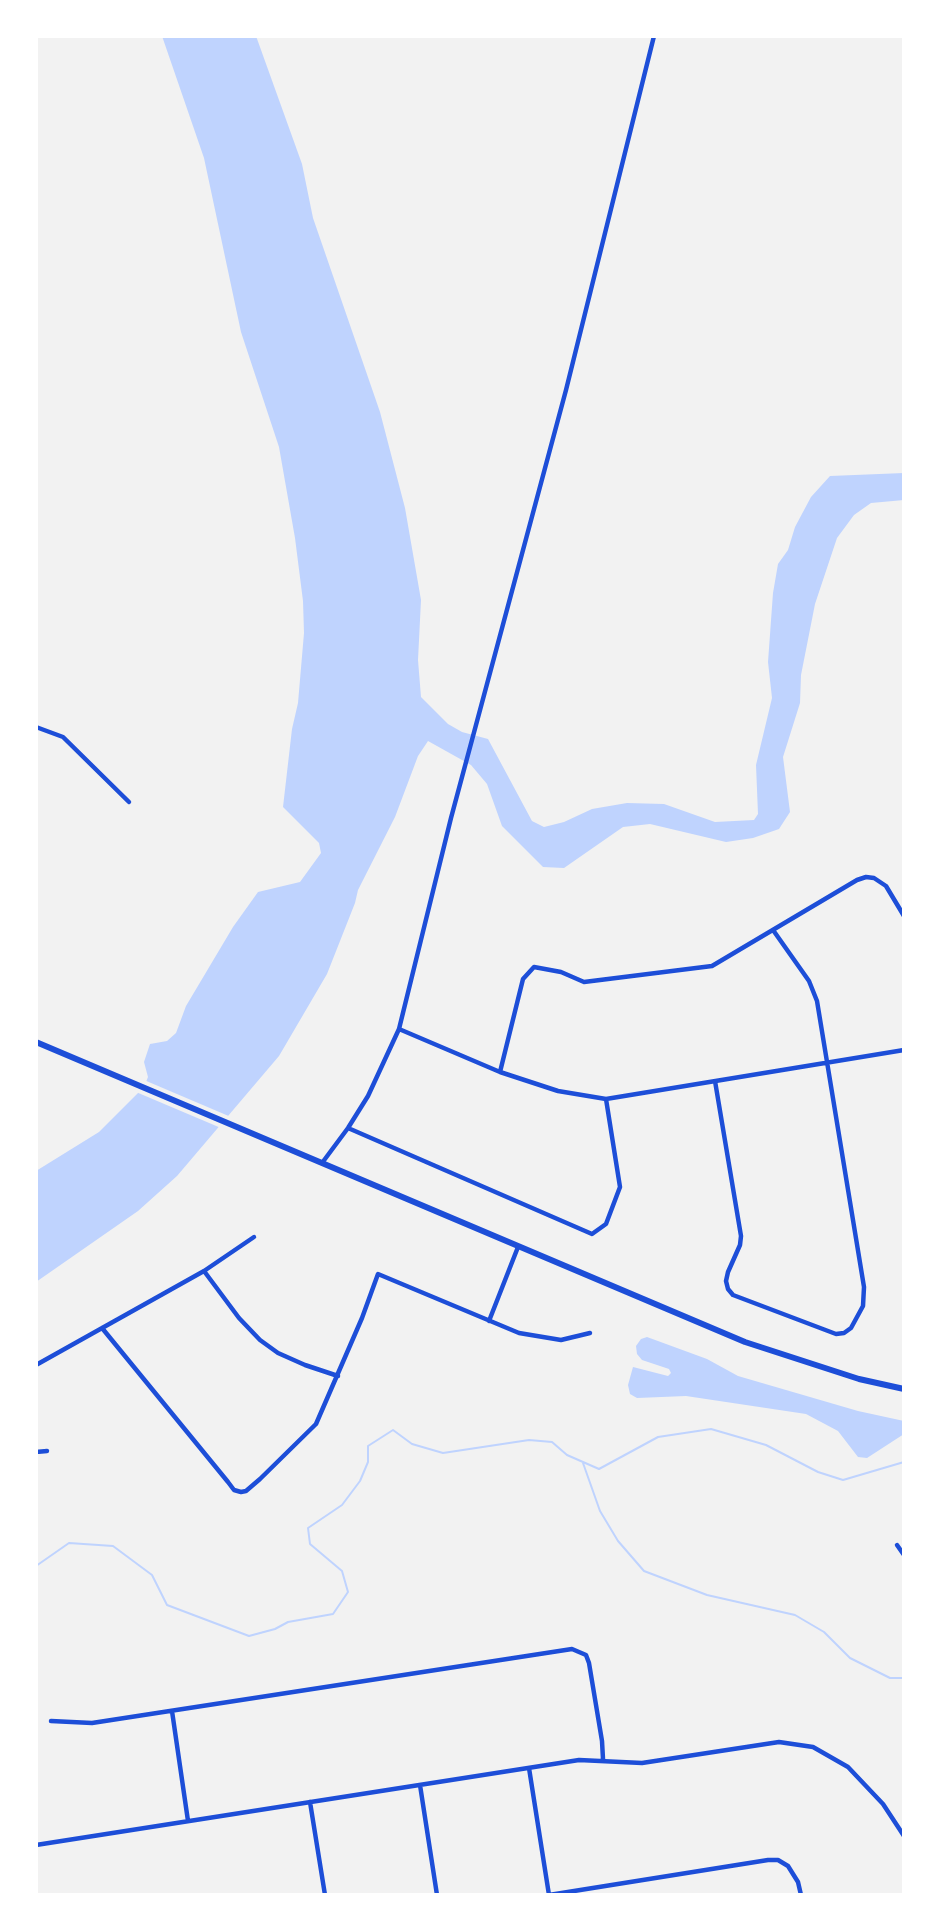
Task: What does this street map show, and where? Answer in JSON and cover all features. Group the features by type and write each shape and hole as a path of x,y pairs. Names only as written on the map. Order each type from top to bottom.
{"main road":[{"path":"36,1042 745,1342 848,1376 904,1389"}],"street":[{"path":"322,1163 368,1096 399,1029 469,754 566,390 654,36"},
{"path":"36,727 63,737 129,802"},
{"path":"500,1072 523,979 529,969 540,966 584,982 702,968 724,961 857,880 866,878 874,878 886,886 904,916"},
{"path":"716,1081 741,1236 740,1245 726,1281 728,1289 734,1296 836,1334 844,1333 851,1328 863,1306 864,1287 826,1062 813,990 773,930"},
{"path":"399,1029 500,1072 558,1091 606,1099 904,1050"},
{"path":"348,1128 592,1234 606,1224 620,1186 606,1099"},
{"path":"36,1365 204,1271 254,1237"},
{"path":"489,1321 518,1247"},
{"path":"204,1271 239,1318 260,1340 278,1353 338,1376"},
{"path":"102,1328 234,1490 241,1492 260,1479 316,1424 338,1376 378,1274 519,1333 549,1340 570,1339 590,1333"},
{"path":"36,1452 47,1451"},
{"path":"897,1545 904,1555"},
{"path":"51,1721 93,1723 572,1649 586,1655 589,1663 603,1759"},
{"path":"172,1711 188,1821"},
{"path":"36,1845 579,1760 603,1759 636,1764 779,1742 813,1747 848,1767 883,1804 904,1836"},
{"path":"529,1767 549,1895 768,1860 778,1860 788,1866 798,1882 801,1895"},
{"path":"420,1785 437,1895"},
{"path":"310,1802 325,1895"}],"water":[{"path":"162,36 256,36 302,164 313,218 380,412 405,508 421,600 418,660 421,697 448,724 462,732 488,739 532,821 544,827 564,822 592,809 627,803 664,804 715,822 754,820 758,814 756,765 772,698 768,662 773,593 778,564 788,550 795,527 811,497 830,476 904,473 904,500 871,503 854,515 837,538 815,604 801,675 800,703 783,757 790,812 779,829 753,838 726,842 650,824 623,827 564,868 543,867 502,826 487,784 471,765 428,741 418,756 395,817 358,890 327,974 279,1056 177,1176 138,1211 36,1282 36,1171 99,1132 144,1087 148,1077 144,1062 150,1044 167,1041 176,1033 186,1006 233,927 258,892 300,882 321,853 319,843 283,807 292,729 298,703 304,633 303,601 295,538 279,447 241,332 204,158"},
{"path":"647,1337 707,1359 738,1376 858,1411 904,1421 904,1434 867,1458 858,1457 838,1431 806,1414 686,1396 637,1398 630,1394 628,1385 633,1367 668,1376 671,1373 669,1369 642,1360 637,1354 636,1346 641,1339"}],"pier":[{"path":"144,1080 231,1117 221,1128 136,1092"}],"waterway":[{"path":"36,1566 69,1543 113,1546 152,1575 167,1605 249,1636 275,1629 288,1622 333,1614 348,1592 342,1571 310,1544 308,1528 342,1505 360,1481 368,1462 368,1446 393,1430 412,1444 443,1453 529,1440 552,1442 567,1455 599,1469 658,1437 711,1429 766,1445 818,1472 843,1480 904,1462"},
{"path":"583,1463 600,1511 618,1541 644,1571 707,1595 795,1615 824,1632 850,1658 890,1678 904,1678"}]}
